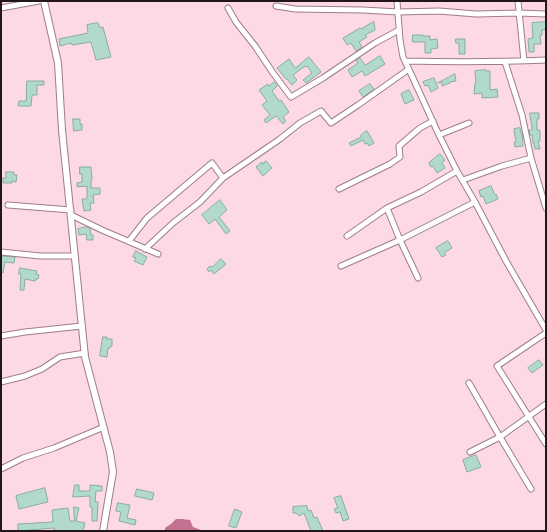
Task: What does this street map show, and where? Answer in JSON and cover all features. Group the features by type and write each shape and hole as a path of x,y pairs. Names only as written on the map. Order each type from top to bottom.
{"street":[{"path":"1,8 38,1"},
{"path":"44,1 58,63 62,130 85,353 110,452 112,472 103,531"},
{"path":"397,1 403,57 457,171 546,330"},
{"path":"518,1 524,61"},
{"path":"276,6 296,9 476,14 546,14"},
{"path":"228,8 236,22 272,73 291,97 324,78 375,43 399,30"},
{"path":"405,61 505,62 546,60"},
{"path":"505,62 522,115 531,158 546,208"},
{"path":"145,249 172,223 200,202 223,178 280,139 300,123 321,111 331,123 364,102 409,69"},
{"path":"339,189 390,164 400,157 399,146 420,128 433,121"},
{"path":"439,135 470,123"},
{"path":"462,180 531,158"},
{"path":"128,241 148,218 212,163 223,178"},
{"path":"347,236 387,208 421,192 457,171"},
{"path":"341,266 400,240 475,202"},
{"path":"8,205 71,213 102,230 158,254"},
{"path":"387,208 418,278"},
{"path":"1,252 40,256 75,256"},
{"path":"1,336 82,326"},
{"path":"546,333 497,366 546,444"},
{"path":"1,382 25,376 42,369 60,357 85,353"},
{"path":"469,383 531,489"},
{"path":"470,452 500,437 546,404"},
{"path":"1,469 23,458 54,448 104,428"}],"shaded area":[{"path":"176,519 190,520 193,527 204,531 165,531 165,528"}],"building":[{"path":"374,22 375,30 365,35 367,37 359,42 362,47 356,51 351,43 347,45 343,38"},
{"path":"546,22 546,29 542,30 542,35 540,35 541,44 534,44 534,52 529,52 528,39 533,38 532,23"},
{"path":"98,23 100,28 103,27 111,57 96,60 91,42 72,45 71,43 60,46 59,39 88,33 87,25"},
{"path":"413,35 430,36 430,40 437,39 438,48 431,49 431,53 425,53 425,42 413,42"},
{"path":"456,39 465,39 465,54 459,54 459,43 456,43"},
{"path":"380,56 385,64 365,76 362,71 352,77 348,70 358,63 356,60 360,58 365,65"},
{"path":"309,57 321,72 306,83 303,80 312,73 307,66 293,75 297,80 292,85 277,68 289,59 295,68"},
{"path":"475,71 490,71 490,90 497,89 498,97 482,98 482,93 474,94 476,83"},
{"path":"455,74 456,81 442,86 442,82 438,83"},
{"path":"434,78 438,88 431,92 428,85 425,86 423,82"},
{"path":"27,81 44,81 44,85 37,85 37,95 32,95 31,106 18,106 19,101 26,101"},
{"path":"274,82 277,86 272,91 279,101 281,100 289,112 283,117 286,121 283,124 276,116 266,123 264,120 270,115 262,105 267,101 259,90"},
{"path":"370,84 374,89 363,97 359,91"},
{"path":"409,90 414,100 405,104 401,94"},
{"path":"530,113 539,113 539,119 537,119 537,130 540,130 540,141 538,141 540,149 535,149 532,135 530,135 529,130 532,130"},
{"path":"73,119 80,119 82,130 74,131"},
{"path":"520,128 523,146 515,147 514,142 516,142 514,129"},
{"path":"367,131 374,143 369,146 367,143 365,144 363,140 351,146 349,143 361,137 361,135"},
{"path":"440,154 445,160 442,163 445,168 437,173 433,166 431,167 429,163"},
{"path":"266,161 272,168 263,176 256,167 262,162 263,164"},
{"path":"80,167 91,167 91,188 100,188 100,194 93,195 94,203 90,203 91,210 84,211 82,199 87,199 87,186 77,187 77,183 82,182"},
{"path":"6,172 14,172 14,175 17,175 16,182 12,181 12,183 3,183 3,178 6,178"},
{"path":"491,186 498,199 486,204 479,191"},
{"path":"220,200 227,210 219,217 230,231 226,234 215,219 209,224 202,215"},
{"path":"87,227 90,228 91,235 93,235 93,240 87,240 86,234 79,235 78,229"},
{"path":"448,241 452,248 444,253 446,255 442,257 436,248"},
{"path":"136,251 147,257 143,265 134,261 136,258 133,257"},
{"path":"1,256 15,257 14,263 5,262 3,273 1,272"},
{"path":"221,259 226,264 214,274 211,270 209,272 207,269 210,266 212,267"},
{"path":"20,268 37,271 36,274 39,275 38,279 35,279 35,281 25,279 24,290 20,290"},
{"path":"103,337 112,339 112,346 108,348 107,357 100,356"},
{"path":"539,360 543,365 532,373 528,368"},
{"path":"476,455 481,467 467,472 463,460"},
{"path":"75,485 79,485 79,491 90,491 90,485 102,486 102,491 96,491 95,502 98,502 97,521 92,521 90,496 73,497"},
{"path":"45,488 48,502 19,509 16,496"},
{"path":"137,489 154,493 152,500 135,496"},
{"path":"341,496 349,519 343,521 340,512 336,513 334,509 338,508 334,498"},
{"path":"118,503 130,505 127,518 136,520 135,525 119,521 121,512 116,511"},
{"path":"307,506 308,511 311,510 314,518 317,517 323,531 311,531 304,513 299,516 296,513 293,513 293,507"},
{"path":"74,507 79,508 76,521 85,523 83,531 58,531 54,530 54,528 18,531 18,524 53,522 52,510 68,508 70,521 74,521"},
{"path":"235,509 242,512 236,528 229,526"}]}
